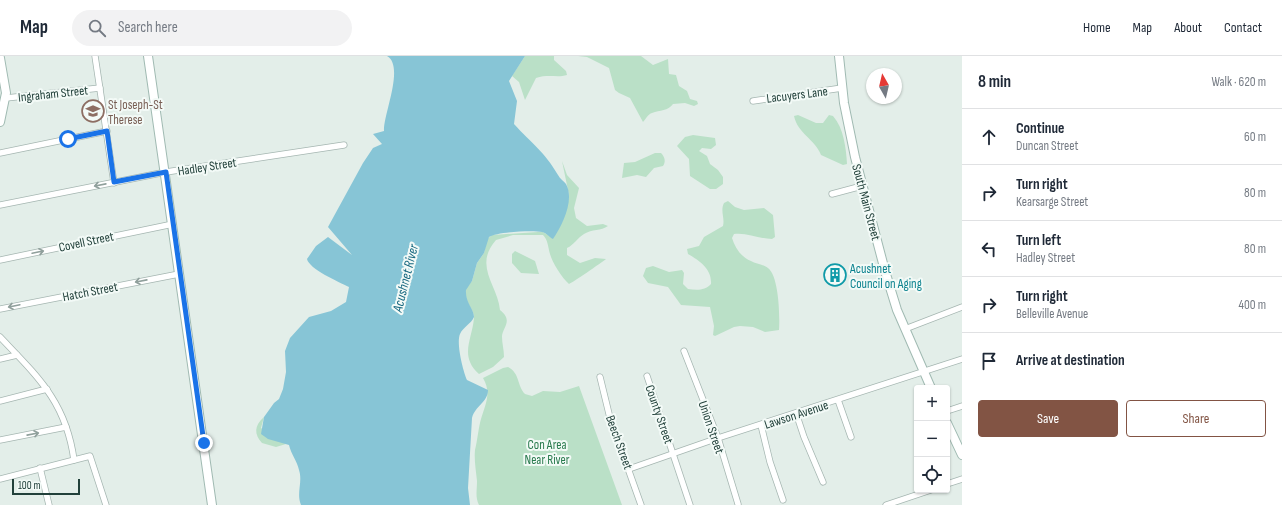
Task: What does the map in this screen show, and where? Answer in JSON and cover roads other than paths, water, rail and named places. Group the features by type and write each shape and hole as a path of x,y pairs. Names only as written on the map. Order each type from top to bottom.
{"main road":[{"path":"148,56 166,172 212,505"},
{"name":"South Main Street","path":"839,56 842,88 849,131 862,186 891,290 905,329 930,385"},
{"path":"0,58 6,98 0,122"},
{"path":"950,429 962,455"}],"street":[{"path":"95,56 114,182"},
{"name":"Ingraham Street","path":"6,98 100,88"},
{"name":"Lacuyers Lane","path":"753,101 842,88"},
{"path":"0,153 107,131"},
{"name":"Hadley Street","path":"0,205 166,172 344,145"},
{"path":"832,194 862,186"},
{"name":"Covell Street","path":"0,260 173,224"},
{"name":"Hatch Street","path":"0,309 180,274"},
{"path":"905,329 962,307"},
{"path":"0,337 47,389 58,407 66,427 74,460"},
{"name":"Union Street","path":"684,351 718,438 738,504"},
{"path":"0,359 17,355"},
{"name":"Lawson Avenue","path":"629,469 718,438 962,359"},
{"name":"County Street","path":"647,376 665,433 674,453 690,505"},
{"name":"Beech Street","path":"600,377 610,418 641,505"},
{"path":"0,401 47,389"},
{"path":"838,400 851,437"},
{"path":"950,410 962,406"},
{"path":"796,413 804,437 823,482"},
{"path":"761,425 770,462 783,500"},
{"path":"0,440 66,427"},
{"path":"0,479 90,456 106,505"},
{"path":"40,468 49,505"},
{"path":"950,483 962,479"},
{"path":"886,505 922,493"}],"water":[{"name":"Acushnet River","path":"387,56 525,56 509,81 517,101 514,124 543,154 566,184 569,198 568,205 560,227 553,239 547,234 537,231 507,233 489,237 484,253 477,263 472,281 466,290 468,302 473,311 474,317 460,334 459,350 462,364 467,380 488,390 486,398 476,410 472,418 468,488 470,505 301,505 299,496 300,474 297,464 289,445 268,439 261,434 264,417 274,403 279,399 283,389 286,372 285,351 290,338 309,317 331,311 346,302 349,287 332,279 313,267 307,259 316,246 328,237 352,255 328,227 363,163 373,148 382,144 373,134 384,131 394,80 392,61"}],"place":[{"name":"St Joseph-St Therese","path":"93,111"},
{"name":"Acushnet Council on Aging","path":"835,275"}],"park label":[{"name":"Con Area Near River","path":"547,452"}]}
